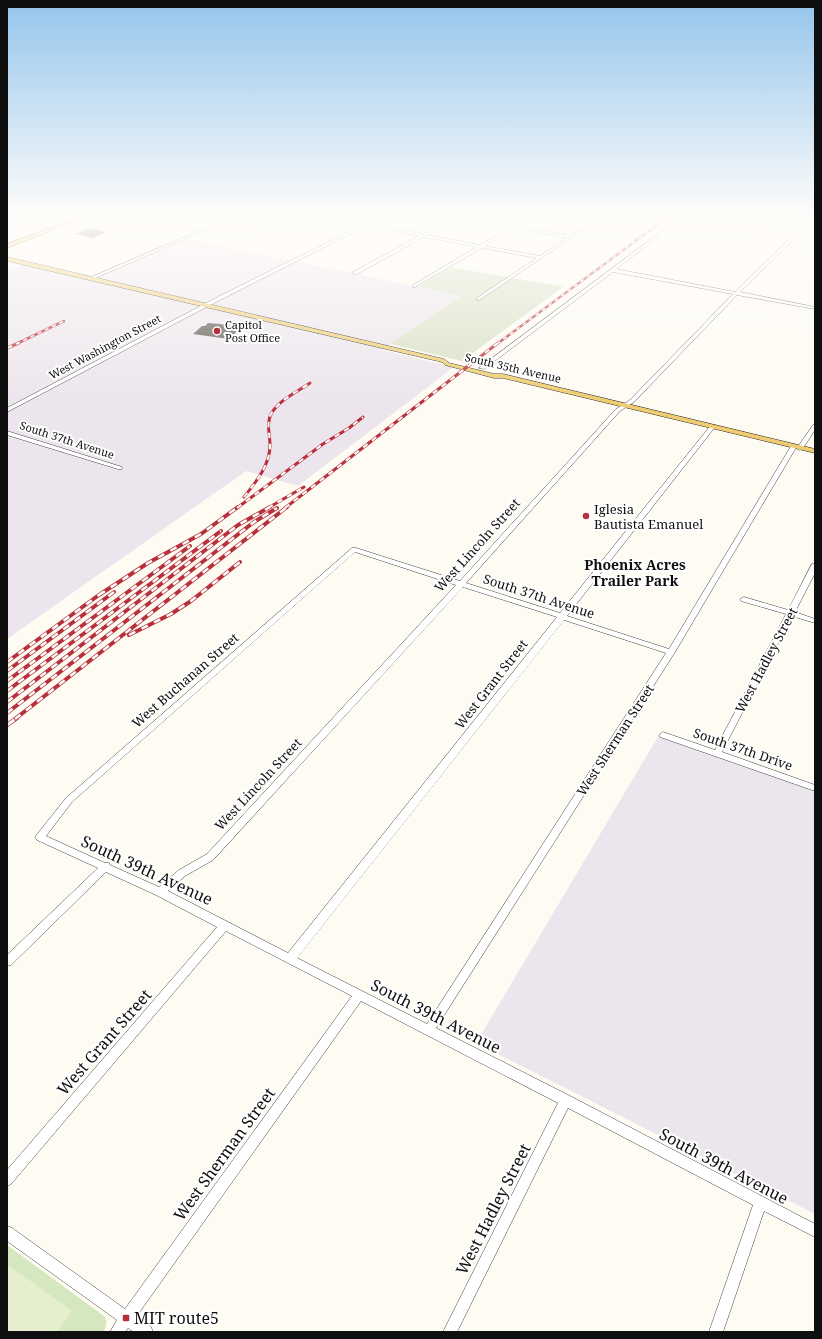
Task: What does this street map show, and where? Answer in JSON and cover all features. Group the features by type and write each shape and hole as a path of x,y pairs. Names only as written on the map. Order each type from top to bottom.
{"main road":[{"name":"South 35th Avenue","path":"93,278 444,361 447,364 494,376 502,376 815,451"},
{"path":"444,361 451,361 500,372 502,376"}],"street":[{"name":"West Washington Street","path":"7,410 258,278"},
{"path":"415,286 427,278"},
{"path":"479,299 508,278"},
{"path":"482,368 601,278"},
{"path":"656,278 815,308"},
{"name":"West Lincoln Street","path":"160,892 182,873 210,857 462,583 618,410 632,401 752,278"},
{"name":"West Grant Street","path":"290,959 713,426"},
{"name":"West Sherman Street","path":"429,1030 671,652 727,556 797,447 815,426"},
{"name":"South 37th Avenue","path":"7,432 120,468"},
{"name":"South 37th Avenue","path":"354,549 671,652"},
{"name":"West Buchanan Street","path":"40,837 69,800 354,549"},
{"name":"West Hadley Street","path":"717,754 815,566"},
{"path":"744,600 815,621"},
{"name":"South 37th Drive","path":"663,735 815,788"},
{"name":"South 39th Avenue","path":"40,837 160,892 566,1100 815,1231"},
{"path":"7,962 106,866"},
{"name":"West Grant Street","path":"7,1180 225,926"},
{"name":"West Sherman Street","path":"116,1332 359,995"},
{"name":"West Hadley Street","path":"450,1332 566,1100"},
{"path":"716,1332 760,1203"},
{"path":"7,1233 146,1332"}],"shaded area":[{"path":"7,278 78,278 89,281 95,278 378,278 462,296 382,350 454,367 298,486 246,471 7,639"},
{"path":"659,735 815,791 815,1214 476,1043"}],"green space":[{"path":"432,278 515,278 563,287 462,361 390,344 462,296 418,287"},
{"path":"7,1245 104,1316 106,1326 104,1332 7,1332"},
{"path":"7,1264 72,1311 57,1332 7,1332"}],"building":[{"name":"Capitol Post Office","path":"208,323 241,327 229,339 193,334"}],"railway":[{"path":"497,344 585,278"},
{"path":"16,344 64,321"},
{"path":"7,348 19,343"},
{"path":"285,508 498,343"},
{"path":"244,497 262,473 268,459 270,445 269,422 271,414 283,400 310,383"},
{"path":"237,508 323,444 349,428 363,417"},
{"path":"268,508 304,487"},
{"path":"99,595 148,563 201,534 238,507"},
{"path":"7,702 238,525 270,507"},
{"path":"15,719 287,507"},
{"path":"7,713 254,522 277,508"},
{"path":"7,691 221,531"},
{"path":"7,681 190,546"},
{"path":"129,635 171,614 191,601 240,562"},
{"path":"7,662 103,592"},
{"path":"7,671 114,592"},
{"path":"7,725 17,718"}],"place":[{"name":"Capitol Post Office","path":"217,331"},
{"name":"Iglesia Bautista Emanuel","path":"586,516"},
{"name":"MIT route5","path":"126,1318"}],"district":[{"name":"Phoenix Acres Trailer Park","path":"635,574"}]}
